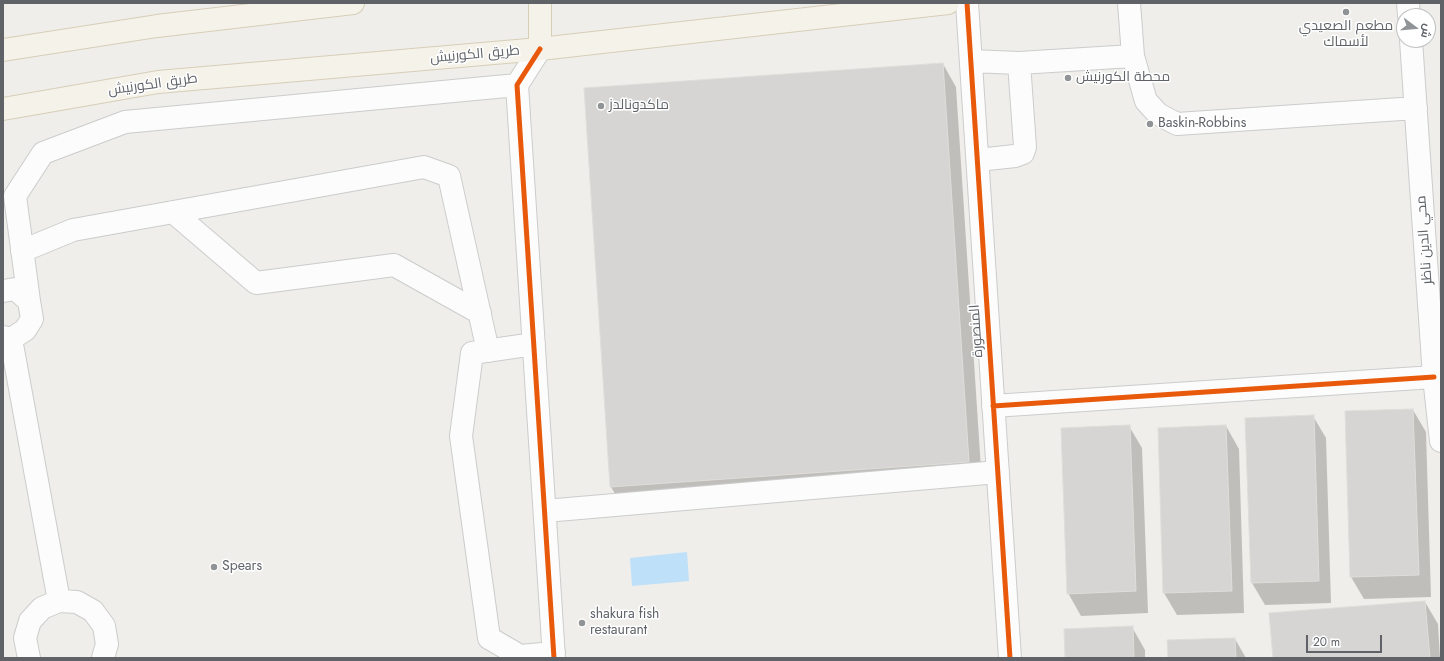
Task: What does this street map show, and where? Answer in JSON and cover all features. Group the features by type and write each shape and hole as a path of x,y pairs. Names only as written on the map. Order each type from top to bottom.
{"main road":[{"path":"3,50 157,26 353,3"},
{"path":"540,3 540,49"},
{"name":"طريق الكورنيش","path":"3,109 158,82 540,49 948,3"}],"street":[{"name":"المنصورة","path":"967,3 1010,658"},
{"path":"1129,3 1133,56 1146,101 1158,114 1177,124 1416,108"},
{"name":"محي الدين ناظر","path":"1412,48 1434,377 1441,441"},
{"path":"534,344 472,353 461,436 489,638 520,656 554,656 545,511 517,85 540,49"},
{"path":"971,61 1019,62 1133,56"},
{"path":"978,160 1015,156 1023,153 1025,147 1019,62"},
{"path":"59,601 7,338 25,330 32,319 14,196 43,153 125,122 517,85"},
{"path":"22,251 73,230 424,167 449,176 488,351"},
{"path":"173,212 256,283 394,265 480,313"},
{"path":"3,291 15,289 29,301"},
{"path":"993,406 1434,377"},
{"path":"545,511 998,472"},
{"path":"23,657 25,638 30,621 42,608 59,601 77,602 94,610 104,626 107,644 103,658"}],"water":[{"path":"687,552 689,581 632,586 630,558"}],"building":[{"path":"943,63 969,462 610,487 584,88"},
{"path":"1413,409 1419,575 1350,577 1345,411"},
{"path":"1314,415 1319,581 1251,583 1245,418"},
{"path":"1130,425 1136,591 1067,594 1061,428"},
{"path":"1226,425 1232,591 1163,593 1158,428"},
{"path":"1425,601 1430,658 1273,658 1269,613"},
{"path":"1133,626 1134,658 1065,658 1064,629"},
{"path":"1235,638 1236,658 1168,658 1167,640"}],"cycle path":[{"path":"967,3 1010,658"},
{"path":"540,49 517,85 554,658"},
{"path":"993,406 1434,377"}],"place":[{"name":"مطعم الصعيدي لأسماك","path":"1346,12"},
{"name":"محطة الكورنيش","path":"1068,78"},
{"name":"ماكدونالدز","path":"601,106"},
{"name":"Baskin-Robbins","path":"1150,124"},
{"name":"Spears","path":"214,567"},
{"name":"shakura fish restaurant","path":"582,623"}]}
